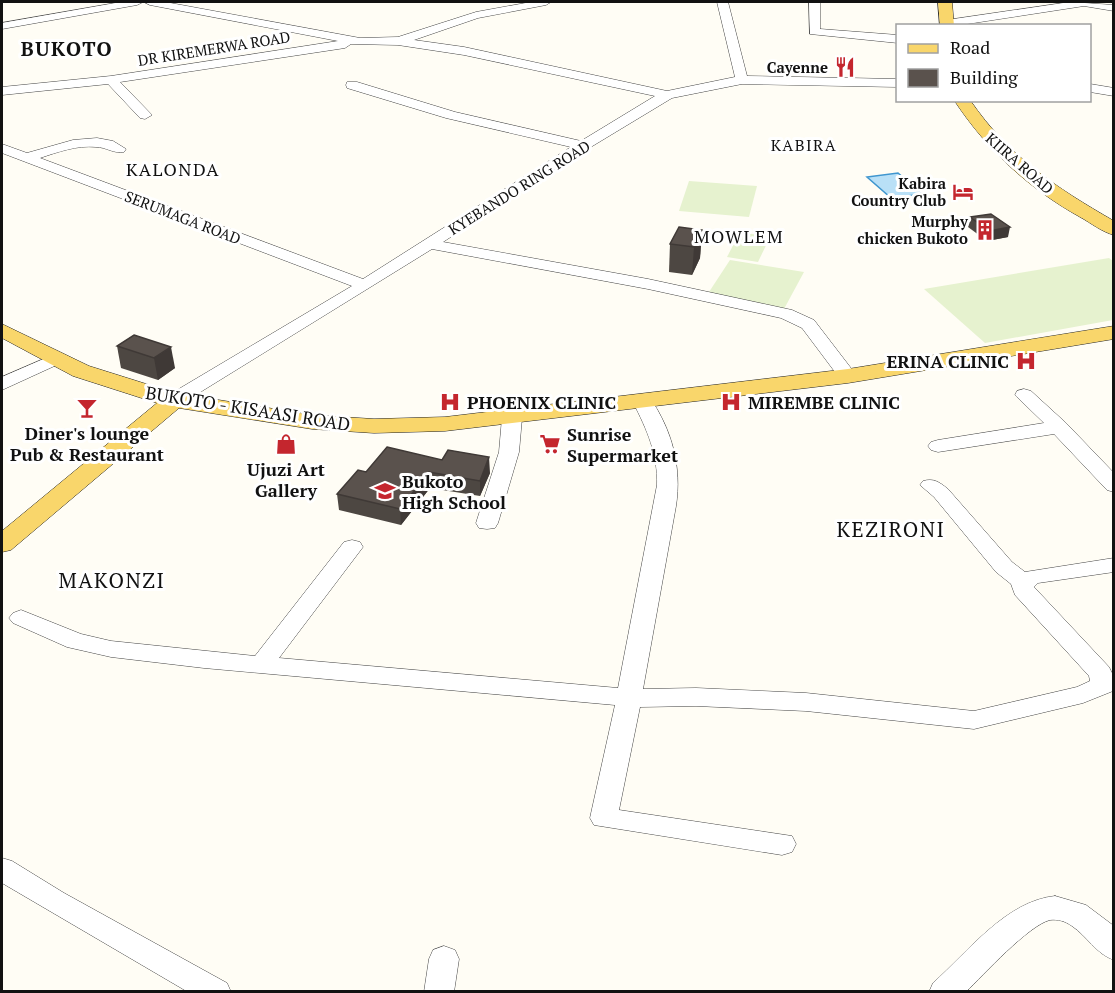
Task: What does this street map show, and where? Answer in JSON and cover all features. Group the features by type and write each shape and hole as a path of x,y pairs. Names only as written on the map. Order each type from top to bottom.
{"main road":[{"path":"945,2 947,24"},
{"name":"KIIRA ROAD","path":"963,102 987,136 1003,152 1058,196 1113,229"},
{"name":"KIIRA ROAD","path":"1058,196 1074,214 1113,240"},
{"name":"BUKOTO - KISAASI ROAD","path":"2,330 55,359 118,385 174,400 344,425 445,424 512,418 848,376 1113,332"},
{"path":"2,544 174,400"}],"street":[{"path":"2,27 137,2"},
{"path":"150,2 360,42 398,41 509,60 667,95"},
{"path":"398,41 476,15 537,2"},
{"path":"723,2 742,80"},
{"path":"814,2 814,32 896,39"},
{"path":"947,24 1087,2 1113,8"},
{"name":"DR KIREMERWA ROAD","path":"2,91 111,80 360,42"},
{"path":"111,80 145,115"},
{"name":"KYEBANDO RING ROAD","path":"174,400 365,285 667,95 742,80 896,83"},
{"path":"352,85 451,115 583,146"},
{"path":"1091,88 1113,92"},
{"path":"27,157 93,141 106,142 119,149"},
{"name":"SERUMAGA ROAD","path":"2,148 365,285"},
{"path":"429,244 648,284 786,314 808,324 848,376"},
{"path":"2,384 55,359"},
{"path":"1024,395 1059,427 1113,486"},
{"path":"643,402 660,437 669,474 668,491 658,530 630,698 604,818 782,844"},
{"path":"487,524 507,460 512,418"},
{"path":"938,446 1059,427"},
{"path":"930,485 941,493 1004,567 1024,582"},
{"path":"261,665 352,547"},
{"path":"1024,582 1038,576 1113,565"},
{"path":"21,618 75,641 111,649 261,665 630,698 696,697 806,702 974,720 1083,694 1105,683 1100,673 1023,590 1024,582"},
{"path":"2,869 54,902 216,992"},
{"path":"944,992 1010,933 1045,909 1059,910 1086,919 1095,925 1113,948"},
{"path":"439,992 444,959"}],"green space":[{"path":"689,181 757,186 749,217 679,211"},
{"path":"740,232 770,237 758,262 727,257"},
{"path":"1109,258 1113,261 1113,320 985,343 924,289"},
{"path":"730,260 804,272 784,309 707,295"}],"water":[{"path":"898,173 923,194 891,198 867,177"}],"building":[{"path":"991,214 1010,227 989,231 970,217"},
{"path":"679,227 702,230 694,247 670,244"},
{"path":"134,335 171,347 154,358 117,346"},
{"path":"387,447 442,460 448,450 489,457 480,481 429,472 400,509 337,494 358,470 366,472"}],"place":[{"name":"Cayenne","path":"845,67"},
{"name":"Kabira Country Club","path":"963,192"},
{"name":"Murphy chicken Bukoto","path":"985,230"},
{"name":"ERINA CLINIC","path":"1026,361"},
{"name":"PHOENIX CLINIC","path":"450,402"},
{"name":"MIREMBE CLINIC","path":"731,402"},
{"name":"Diner's lounge Pub & Restaurant","path":"87,408"},
{"name":"Ujuzi Art Gallery","path":"286,444"},
{"name":"Sunrise Supermarket","path":"550,444"},
{"name":"Bukoto High School","path":"385,491"}],"district":[{"name":"BUKOTO","path":"67,48"},
{"name":"KABIRA","path":"804,145"},
{"name":"KALONDA","path":"173,169"},
{"name":"MOWLEM","path":"739,236"},
{"name":"KEZIRONI","path":"891,529"},
{"name":"MAKONZI","path":"112,580"}]}
